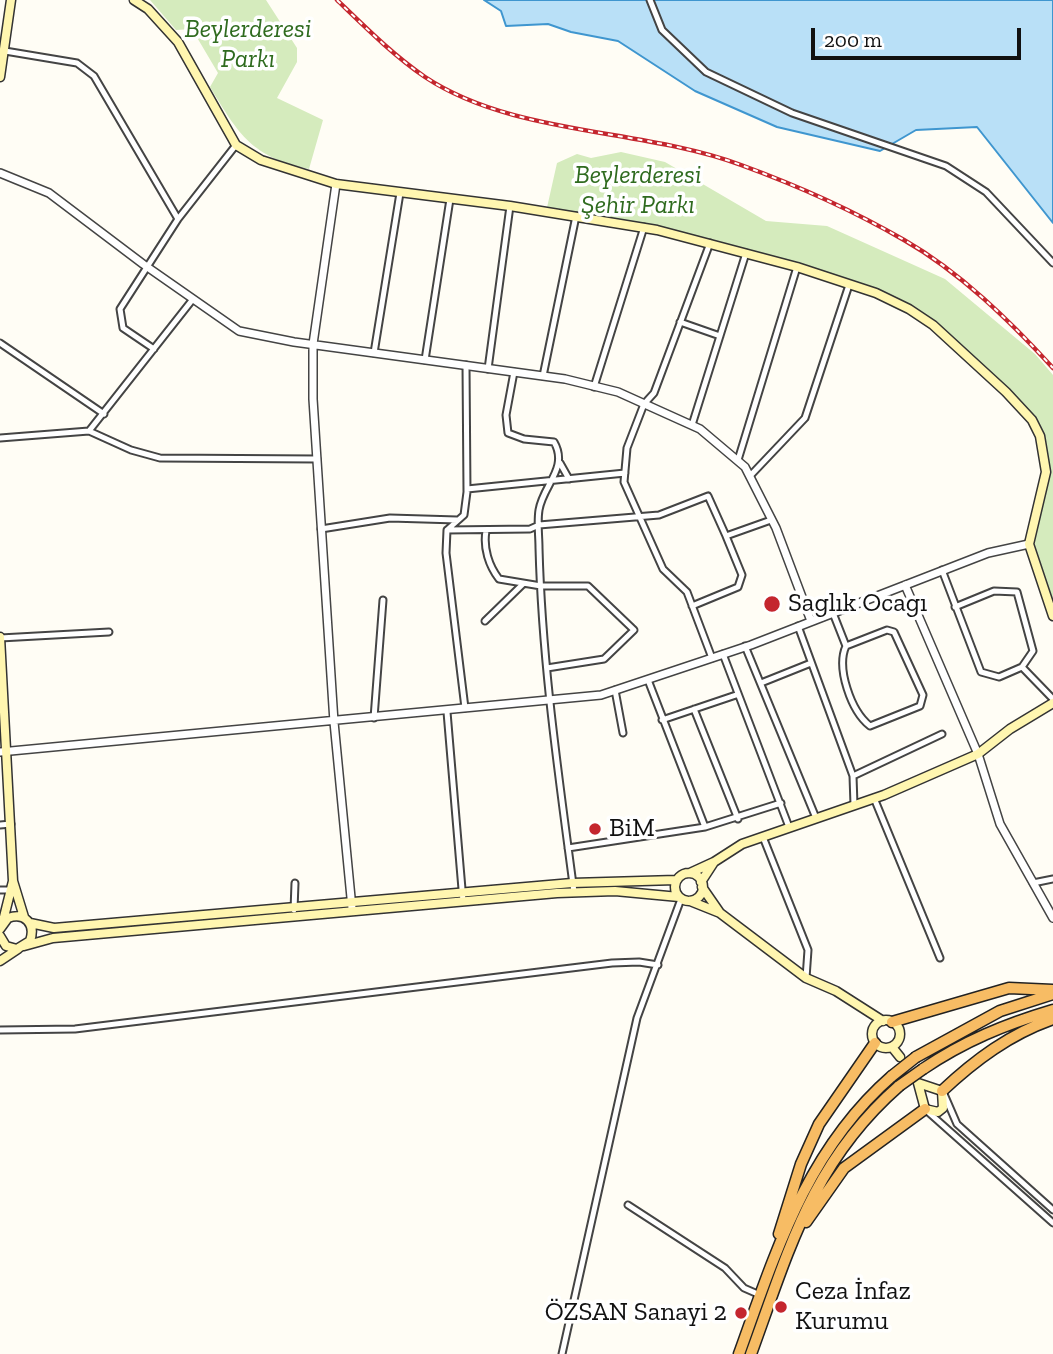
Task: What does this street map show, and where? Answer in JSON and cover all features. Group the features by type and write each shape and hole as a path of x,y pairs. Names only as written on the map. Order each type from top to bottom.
{"highway":[{"path":"888,1021 1009,988 1053,992"},
{"path":"760,1295 802,1192 830,1143 865,1100 916,1057 1000,1011 1053,992"},
{"path":"751,1354 788,1248 815,1188 840,1148 876,1106 899,1086 952,1049 1001,1025 1053,1010"},
{"path":"942,1091 968,1066 999,1044 1053,1019"},
{"path":"739,1354 805,1154 838,1094 875,1043"},
{"path":"788,1248 844,1168 925,1109"}],"main road":[{"path":"0,77 11,0"},
{"path":"134,0 148,9 178,42 236,145 261,160 336,184 576,216 710,243 797,267 895,301 933,326 1006,392 1032,421 1040,436 1046,472 1029,544 1053,616"},
{"path":"0,637 12,885 2,925"},
{"path":"0,937 6,946 21,947 54,938 351,907 676,880 683,874 714,862 742,844 874,798 978,754 1053,701"},
{"path":"683,899 699,896 714,862"},
{"path":"690,873 702,884 720,913"},
{"path":"676,880 675,890 683,899"},
{"path":"0,961 32,936 12,885"},
{"path":"573,888 651,892 683,899 720,913 806,978 836,991 860,1008 898,1027 900,1035 892,1046 883,1048 875,1043 873,1029 860,1008"},
{"path":"2,925 13,916 54,928 294,913"},
{"path":"873,1029 888,1021"},
{"path":"892,1046 900,1057"},
{"path":"918,1083 942,1091 943,1108 938,1112 925,1109 918,1083"}],"street":[{"path":"650,0 662,30 706,72 792,113 946,166 986,192 1053,263"},
{"path":"5,51 77,62 94,76 178,219"},
{"path":"154,349 123,328 119,318 120,309 178,219 236,145"},
{"path":"0,173 49,193 147,267 239,331 543,376 618,392 692,425 738,460 750,476 771,520 811,621"},
{"path":"336,184 313,344 317,459 334,722 351,907"},
{"path":"374,353 400,192"},
{"path":"425,360 450,199"},
{"path":"488,369 510,206"},
{"path":"543,376 576,216"},
{"path":"594,387 644,228"},
{"path":"710,243 654,393 644,404 627,448 624,482 663,569 687,592 712,658"},
{"path":"692,425 746,253"},
{"path":"738,460 797,267"},
{"path":"750,476 805,418 849,285"},
{"path":"89,431 193,299"},
{"path":"680,322 720,336"},
{"path":"0,343 104,414"},
{"path":"465,708 446,553 447,530 464,515 467,489 466,365"},
{"path":"514,372 506,415 508,433 524,439 554,442 560,452 560,463 538,509 538,525 549,701 573,888"},
{"path":"0,438 89,431 131,450 160,458 317,459"},
{"path":"560,463 569,479"},
{"path":"467,489 625,473"},
{"path":"447,530 530,529 538,525 638,517 659,514 708,496 742,575 738,587 692,606"},
{"path":"321,529 390,518 457,520"},
{"path":"726,536 771,520"},
{"path":"486,531 484,541 489,552 489,565 499,579 541,586 588,586 634,630 604,659 547,668"},
{"path":"4,752 447,712 601,695 745,646 988,552 1029,544"},
{"path":"942,570 955,607 981,672 999,677 1022,667 1033,651 1017,592 993,591 955,607"},
{"path":"485,621 523,584"},
{"path":"905,585 978,754 1000,824 1053,918"},
{"path":"374,718 383,600"},
{"path":"833,613 846,646 840,659 843,671 860,718 870,726 920,706 923,695 894,632 887,631 846,646"},
{"path":"798,626 853,776 854,805"},
{"path":"0,637 109,632"},
{"path":"745,646 816,818"},
{"path":"723,654 736,695 789,827"},
{"path":"761,683 811,663"},
{"path":"1022,667 1053,701"},
{"path":"648,680 705,827"},
{"path":"615,690 623,733"},
{"path":"662,720 736,695"},
{"path":"694,709 738,818"},
{"path":"447,712 463,896"},
{"path":"853,776 942,734"},
{"path":"874,798 940,958"},
{"path":"568,848 705,827 781,803"},
{"path":"0,825 11,824"},
{"path":"763,837 808,950 806,978"},
{"path":"1033,883 1053,879"},
{"path":"294,913 295,883"},
{"path":"0,890 12,885"},
{"path":"562,1354 637,1018 683,899"},
{"path":"0,1030 75,1029 612,963 639,961 658,965"},
{"path":"942,1091 957,1124 1053,1210"},
{"path":"925,1109 1053,1223"},
{"path":"628,1205 725,1268 744,1288 760,1295"}],"green space":[{"name":"Beylerderesi Parkı","path":"150,0 266,0 297,48 297,62 277,98 323,120 309,169 274,158 260,150 239,131 210,87 218,73 192,29 176,30"},
{"name":"Beylerderesi Şehir Parkı","path":"621,152 665,162 766,221 827,226 945,279 1035,354 1053,375 1053,616 1029,544 1046,472 1032,420 933,325 895,301 722,246 546,212 557,163 577,154 591,158"}],"water":[{"path":"484,0 1053,0 1053,223 977,127 916,130 880,151 777,127 695,91 618,41 571,32 548,24 506,26 501,11"}],"railway":[{"path":"337,0 413,68 460,96 538,121 703,153 783,181 865,219 925,253 964,282 1002,315 1053,368"}],"place":[{"name":"Saglık Ocagı","path":"772,604"},
{"name":"BiM","path":"595,829"},
{"name":"Ceza İnfaz Kurumu","path":"781,1307"},
{"name":"ÖZSAN Sanayi 2","path":"741,1313"}]}
